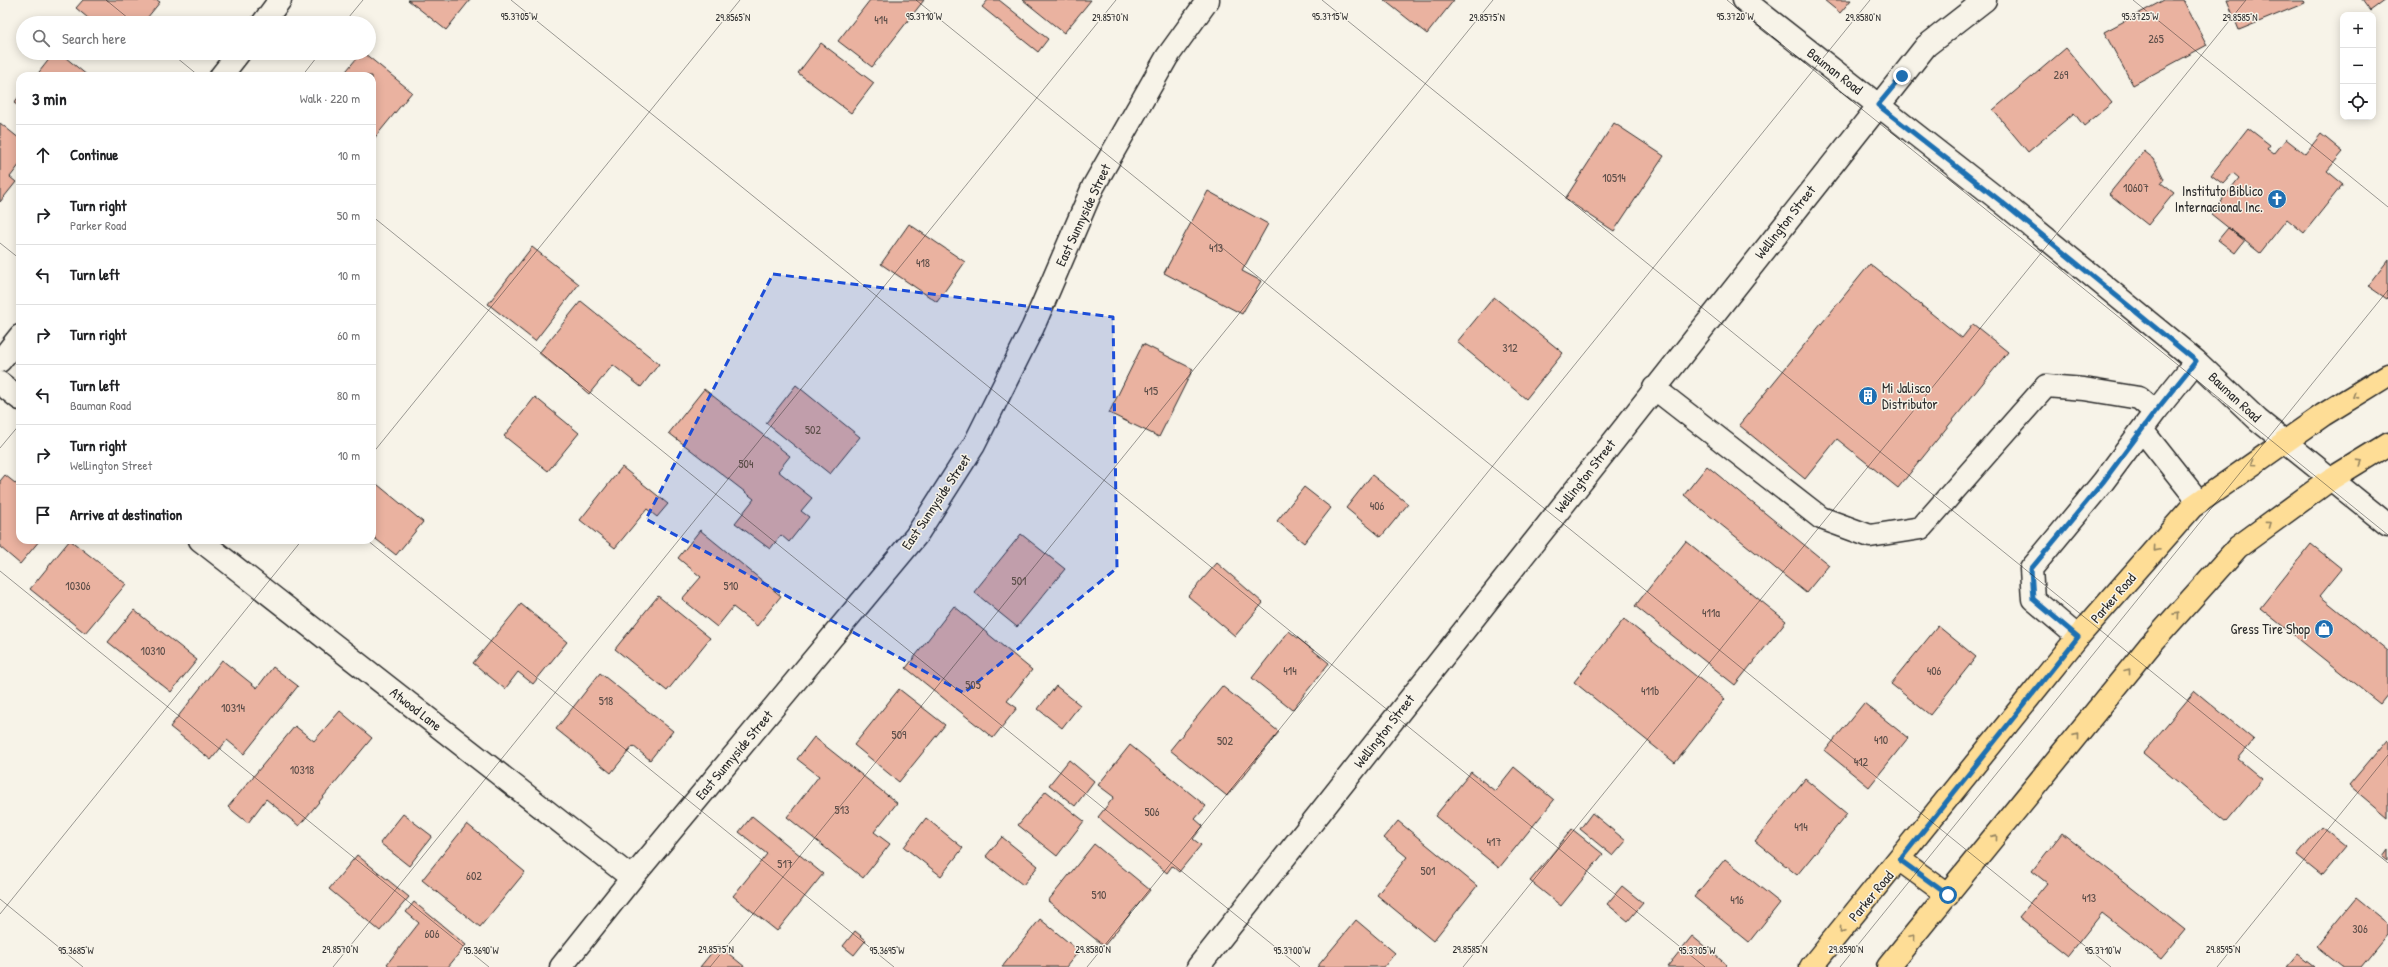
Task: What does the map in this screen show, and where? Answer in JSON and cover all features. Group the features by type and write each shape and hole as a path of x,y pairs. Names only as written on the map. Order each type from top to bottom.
{"main road":[{"name":"Parker Road","path":"1812,967 1900,860 2078,637 2192,507 2285,441 2388,375"},
{"path":"1888,967 2151,644 2238,546 2331,479 2388,444"},
{"path":"1900,860 1948,895"}],"street":[{"path":"268,16 280,0"},
{"name":"East Sunnyside Street","path":"561,967 632,878 916,536 974,445 1033,327 1093,187 1167,57 1208,0"},
{"name":"Bauman Road","path":"1744,0 2003,203 2196,361 2258,420 2388,525"},
{"name":"Wellington Street","path":"1198,967 1654,388 1926,46 1985,0"},
{"path":"225,72 234,60"},
{"path":"0,361 16,341"},
{"path":"2078,637 2033,599 2031,569 2103,482 2155,412 2196,361"},
{"path":"0,383 16,396"},
{"path":"1654,388 1821,518 1870,536 1921,528 2046,386 2084,389 2139,398 2155,412"},
{"path":"2142,430 2199,502"},
{"name":"Atwood Lane","path":"205,544 632,878"}],"highlighted area":[{"path":"773,274 1113,317 1117,568 964,693 646,519"}],"building":[{"path":"83,0 157,0 160,2 149,16 86,16 76,8"},
{"path":"408,0 470,0 446,30"},
{"path":"870,0 924,0 872,67 838,41"},
{"path":"988,0 999,0 1048,39 1038,52 982,7"},
{"path":"1023,0 1091,0 1064,33"},
{"path":"1384,0 1454,0 1427,34"},
{"path":"1824,0 1851,0 1840,13"},
{"path":"2164,0 2183,0 2207,45 2133,85 2104,32"},
{"path":"2227,0 2304,0 2305,3 2239,30"},
{"path":"2362,0 2385,0 2370,11"},
{"path":"821,43 874,83 851,113 798,73"},
{"path":"2066,48 2112,103 2084,126 2074,113 2028,152 1993,110"},
{"path":"49,60 69,60 83,72 39,72"},
{"path":"355,60 373,60 412,92 376,136 376,72 345,72"},
{"path":"0,123 16,136 16,169 10,177 16,182 0,202"},
{"path":"1614,123 1664,156 1614,231 1565,199"},
{"name":"Instituto Biblico Internacional Inc.","path":"2248,128 2270,145 2267,149 2274,154 2286,139 2305,154 2321,134 2343,152 2327,171 2343,184 2304,233 2287,219 2260,253 2211,214 2239,178 2233,173 2223,184 2211,175"},
{"path":"2144,151 2154,159 2164,179 2161,183 2174,193 2148,225 2109,194"},
{"path":"1208,191 1268,224 1242,271 1261,281 1242,314 1164,273"},
{"path":"909,224 965,262 937,302 881,264"},
{"path":"2228,228 2245,240 2235,253 2218,240"},
{"path":"532,247 579,284 535,341 488,304"},
{"path":"2388,260 2388,297 2387,299 2368,286"},
{"name":"Mi Jalisco Distributor","path":"1870,264 1962,338 1973,324 2008,352 1898,488 1837,439 1805,479 1739,425"},
{"path":"1494,297 1563,353 1526,399 1457,342"},
{"path":"581,301 659,364 641,387 613,365 589,394 539,353"},
{"path":"1143,344 1193,369 1159,437 1109,413"},
{"path":"796,385 860,437 830,474 766,423"},
{"path":"704,389 790,456 778,471 812,498 801,511 809,517 789,542 781,535 770,549 735,523 754,499 669,433"},
{"path":"535,397 579,433 548,471 504,436"},
{"path":"1707,466 1829,565 1806,593 1684,495"},
{"path":"622,467 668,504 657,517 647,509 615,548 580,520"},
{"path":"5,475 16,484 16,544 37,544 20,564 0,547 0,481"},
{"path":"1372,475 1408,504 1381,537 1346,508"},
{"path":"376,483 423,522 396,555 376,539"},
{"path":"1304,487 1331,508 1304,543 1277,521"},
{"path":"700,530 781,596 757,626 733,607 717,627 682,599 701,577 678,558"},
{"path":"1021,534 1065,569 1017,627 974,592"},
{"path":"1686,541 1786,621 1735,685 1635,606"},
{"path":"67,544 75,544 126,584 85,633 30,589"},
{"name":"Gress Tire Shop","path":"2311,544 2342,569 2320,596 2388,651 2388,694 2380,704 2260,608"},
{"path":"1217,563 1263,603 1235,636 1188,596"},
{"path":"658,596 710,638 667,691 615,649"},
{"path":"521,604 567,642 533,684 518,672 505,689 473,663"},
{"path":"954,606 1032,670 1007,701 1017,708 993,738 906,668"},
{"path":"134,610 197,660 171,692 108,642"},
{"path":"1624,619 1725,699 1675,763 1574,682"},
{"path":"1938,626 1976,657 1930,715 1891,684"},
{"path":"1289,631 1329,663 1292,710 1252,678"},
{"path":"222,660 257,688 273,667 298,686 244,754 227,740 211,760 170,727"},
{"path":"600,673 673,731 650,760 633,746 611,773 556,729"},
{"path":"1056,686 1080,705 1062,728 1038,709"},
{"path":"1222,686 1279,732 1227,796 1170,750"},
{"path":"899,689 945,725 899,782 854,745"},
{"path":"2195,691 2254,740 2238,759 2262,779 2226,822 2143,753"},
{"path":"1864,703 1908,738 1869,787 1825,751"},
{"path":"340,711 372,738 299,826 266,799 248,823 228,807 295,726 314,741"},
{"path":"814,737 897,803 874,832 890,844 863,878 787,817 819,776 797,759"},
{"path":"2387,740 2388,741 2388,818 2349,785"},
{"path":"1130,745 1206,806 1195,819 1203,826 1193,839 1201,845 1179,872 1172,866 1167,873 1098,817 1114,797 1098,785"},
{"path":"1069,760 1094,781 1075,806 1049,785"},
{"path":"1514,767 1554,800 1499,868 1435,816 1471,772 1495,791"},
{"path":"1805,779 1847,814 1797,875 1755,841"},
{"path":"1046,791 1084,821 1057,856 1018,825"},
{"path":"1592,813 1626,841 1613,856 1580,829"},
{"path":"403,814 432,836 409,866 380,843"},
{"path":"752,816 823,874 777,931 733,896 767,854 739,832"},
{"path":"926,818 963,848 941,876 904,847"},
{"path":"1398,821 1477,886 1433,941 1377,895 1407,857 1384,838"},
{"path":"467,824 525,872 480,927 422,880"},
{"path":"2321,826 2346,846 2322,875 2297,855"},
{"path":"1572,829 1603,854 1561,906 1530,881"},
{"path":"2062,833 2185,930 2161,959 2102,913 2068,956 2019,917 2047,883 2032,871"},
{"path":"1002,837 1038,866 1023,885 986,856"},
{"path":"1094,844 1150,890 1104,946 1048,901"},
{"path":"2388,850 2388,861 2383,857"},
{"path":"357,855 409,897 380,931 329,889"},
{"path":"1725,859 1780,903 1749,942 1694,897"},
{"path":"1622,886 1643,903 1628,921 1607,904"},
{"path":"2356,898 2388,924 2388,934 2361,967 2341,967 2316,947"},
{"path":"414,902 466,945 448,967 391,967 387,964 419,923 406,912"},
{"path":"1040,919 1079,951 1066,967 1002,967"},
{"path":"1356,920 1395,953 1384,967 1317,967"},
{"path":"855,931 866,940 854,955 843,946"},
{"path":"1692,936 1727,965 1725,967 1667,967"},
{"path":"718,945 745,967 700,967"},
{"path":"2298,954 2315,967 2287,967"}],"place":[{"name":"Instituto Biblico Internacional Inc.","path":"2277,199"},
{"name":"Mi Jalisco Distributor","path":"1868,396"},
{"name":"Gress Tire Shop","path":"2324,629"}],"route":[{"path":"1902,76 1878,105 2003,203 2196,361 2155,412 2103,482 2031,569 2033,599 2078,637 1900,860 1948,895"}]}
